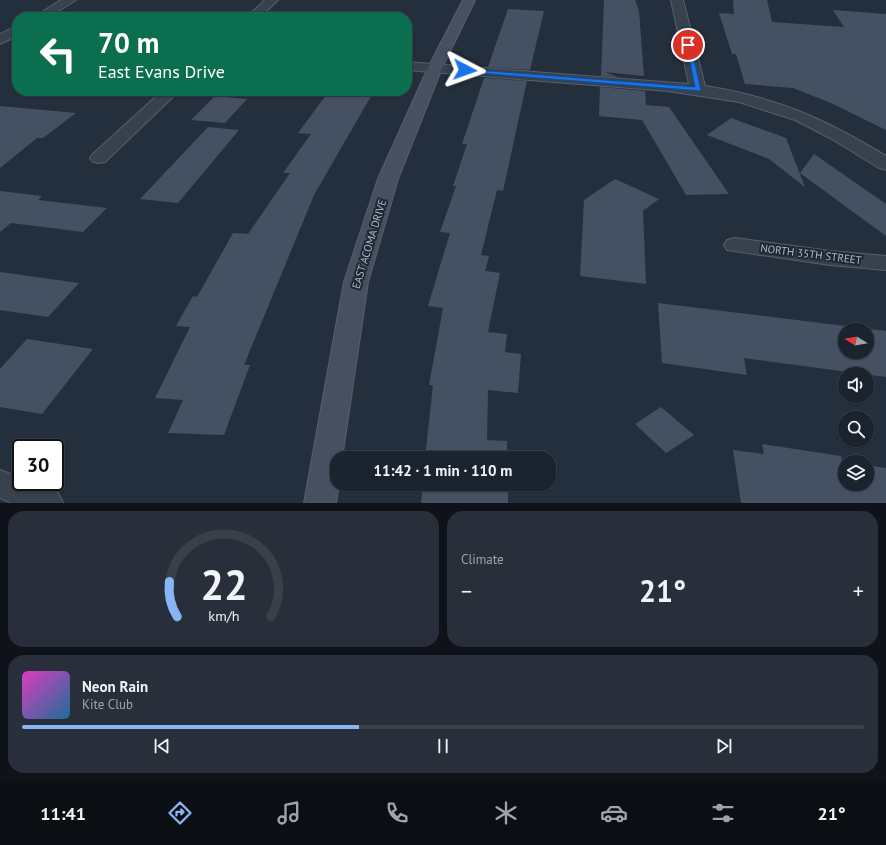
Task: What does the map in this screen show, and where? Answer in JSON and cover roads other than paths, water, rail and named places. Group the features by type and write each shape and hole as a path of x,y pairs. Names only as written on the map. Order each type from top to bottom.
{"street":[{"path":"49,12 70,0"},
{"path":"259,12 272,0"},
{"name":"EAST ACOMA DRIVE","path":"320,503 356,282 388,179 435,68 469,0"},
{"path":"677,0 698,89"},
{"path":"412,66 698,89 746,99 787,111 842,137 886,164"},
{"path":"99,158 166,96"},
{"name":"NORTH 35TH STREET","path":"735,245 830,258 886,263"},
{"path":"0,484 47,503"}]}
